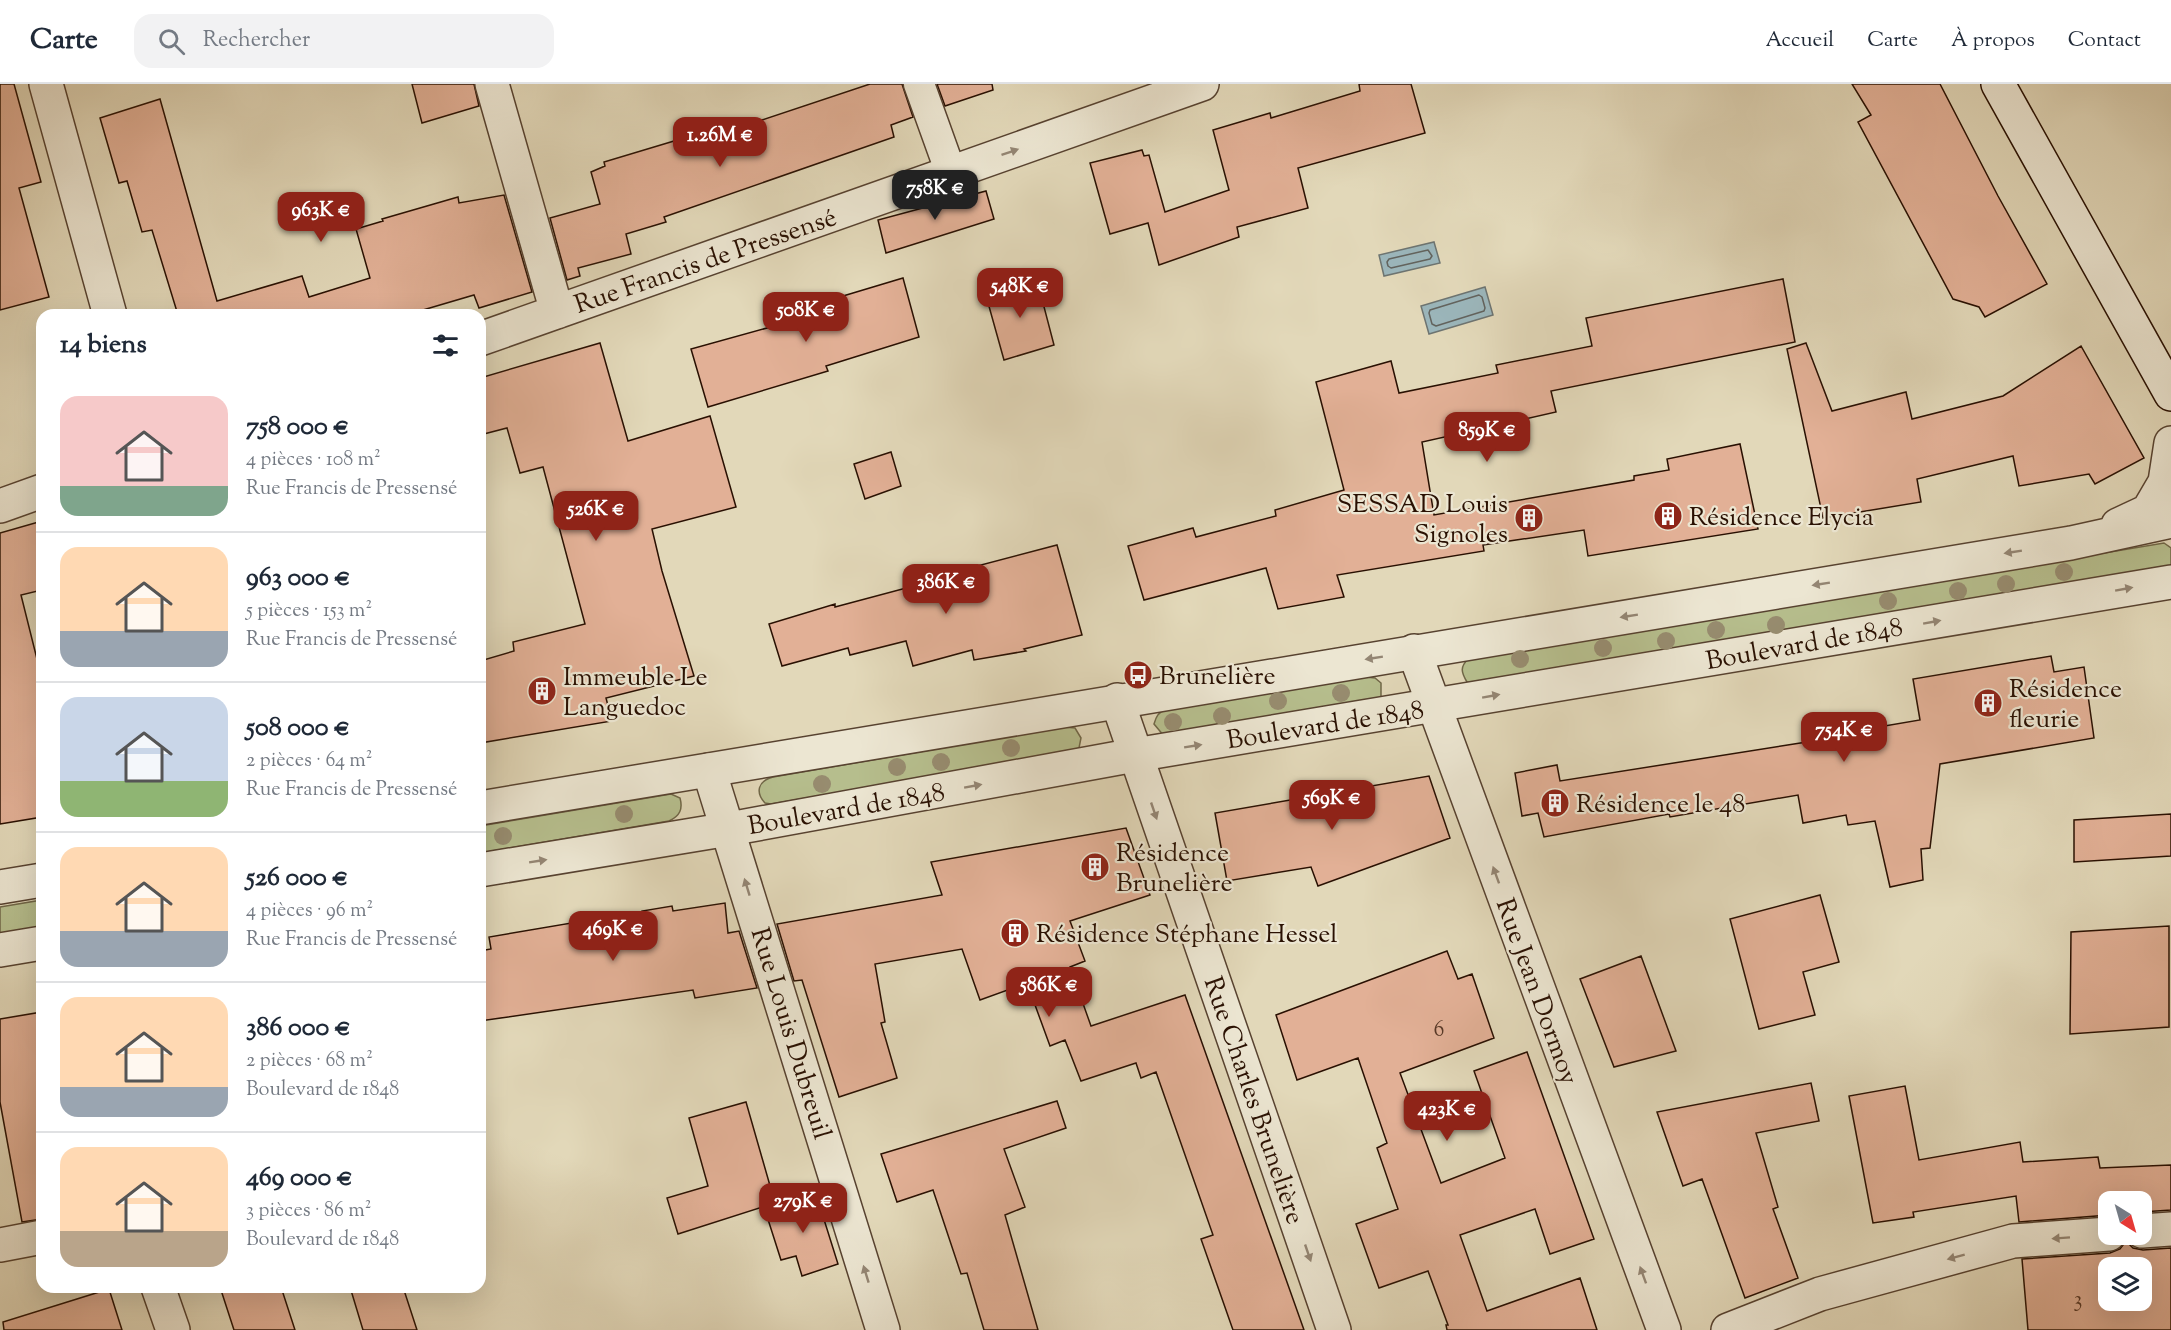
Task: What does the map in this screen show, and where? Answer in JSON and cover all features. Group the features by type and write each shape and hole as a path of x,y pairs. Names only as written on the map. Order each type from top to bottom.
{"street":[{"path":"46,84 108,309"},
{"path":"492,84 557,312"},
{"path":"919,84 951,173"},
{"name":"Rue Francis de Pressensé","path":"486,337 1202,84"},
{"path":"1998,84 2171,394"},
{"path":"2071,543 2148,512 2165,482 2171,443"},
{"path":"0,506 36,493"},
{"path":"486,807 1117,700 2071,543 2171,521"},
{"name":"Boulevard de 1848","path":"486,869 729,829 1135,755 2171,582"},
{"name":"Rue Jean Dormoy","path":"1414,651 1664,1330"},
{"name":"Rue Charles Brunelière","path":"1117,700 1334,1330"},
{"name":"Rue Louis Dubreuil","path":"709,770 883,1330"},
{"path":"0,887 36,881"},
{"path":"0,950 36,944"},
{"path":"2152,1230 2171,1229"},
{"path":"1728,1330 1820,1294 2013,1241 2098,1235"},
{"path":"0,1245 36,1238"},
{"path":"160,1293 173,1330"}],"green space":[{"path":"2164,543 2171,548 2171,568 1472,684 1467,682 1463,672 1468,659"},
{"path":"1366,677 1375,678 1381,683 1381,697 1374,703 1164,736 1154,724 1158,715 1166,710"},
{"path":"1064,727 1075,728 1081,738 1079,748 1069,753 771,804 765,803 759,791 764,781 773,777"},
{"path":"671,794 680,798 681,806 676,817 669,821 486,852 486,825"},
{"path":"36,901 36,930 0,936 0,907"}],"water":[{"path":"1434,242 1440,263 1384,276 1379,255"},
{"path":"1485,287 1493,315 1429,334 1421,306"}],"building":[{"path":"0,84 14,84 41,182 19,188 49,297 0,310"},
{"path":"412,84 474,84 479,106 422,123"},
{"path":"870,84 902,84 913,117 891,125 894,137 664,217 666,222 626,234 631,254 578,268 580,276 567,280 550,218 600,204 591,172 605,166 604,162 724,126 726,132"},
{"path":"937,84 992,84 993,90 945,106"},
{"path":"1359,84 1411,84 1425,133 1298,168 1308,208 1237,227 1239,237 1159,265 1148,223 1110,234 1090,163 1142,150 1144,156 1149,155 1165,212 1229,190 1213,130 1270,113 1271,118 1360,91"},
{"path":"1852,84 1940,84 2047,284 1985,317 1979,307 1953,299 1858,122 1871,115"},
{"path":"160,99 217,301 302,276 309,297 370,278 356,229 458,197 459,203 504,195 532,292 479,308 474,295 426,309 176,309 152,230 142,232 127,181 119,183 100,118"},
{"path":"986,191 994,219 886,253 878,220"},
{"path":"903,278 919,337 826,366 828,371 708,407 691,349 785,323 783,314"},
{"path":"1783,279 1795,342 1551,391 1556,412 1422,442 1434,515 1634,480 1634,476 1669,470 1667,459 1740,444 1758,529 1588,556 1584,530 1483,545 1484,551 1337,575 1344,597 1278,609 1266,568 1144,600 1128,546 1193,528 1196,537 1276,516 1275,510 1344,490 1316,382 1391,361 1399,393 1498,373 1496,365 1592,346 1586,318"},
{"path":"1037,280 1054,345 1004,360 985,292"},
{"path":"600,343 628,441 710,416 736,507 652,529 662,571 694,676 606,698 612,721 486,742 486,659 514,651 513,642 585,624 543,467 520,473 507,428 486,433 486,376"},
{"path":"1806,343 1832,411 1906,392 1912,419 2003,396 2081,346 2144,458 2095,484 2089,474 2019,486 2013,456 1917,479 1921,502 1823,518 1787,349"},
{"path":"891,452 901,486 865,499 854,464"},
{"path":"36,523 36,591 21,595 36,655 36,818 0,824 0,533"},
{"path":"1057,545 1082,635 1024,649 1026,651 974,660 972,650 913,666 906,641 850,655 848,648 782,666 769,624 835,604 835,607 925,583 924,580"},
{"path":"2051,656 2054,672 2084,667 2094,738 1940,764 1930,848 1921,849 1923,880 1890,887 1875,821 1848,825 1846,815 1803,823 1798,795 1670,817 1669,814 1544,837 1538,813 1522,816 1515,773 1557,765 1560,781 1832,738 1832,735 1920,720 1913,679"},
{"path":"1429,776 1450,838 1318,886 1311,867 1227,881 1215,813"},
{"path":"2171,814 2171,856 2074,862 2074,820"},
{"path":"1126,828 1150,895 1070,921 1085,961 1070,967 1091,1026 1185,995 1304,1330 1233,1330 1201,1239 1213,1235 1156,1072 1141,1078 1136,1063 1081,1081 1065,1040 1050,1046 1027,983 980,1000 962,949 875,964 885,1022 881,1023 897,1078 839,1097 802,980 794,981 777,924 942,895 931,862"},
{"path":"1820,895 1839,962 1803,972 1815,1015 1759,1029 1730,919"},
{"path":"725,903 728,933 739,931 757,988 695,998 693,990 486,1020 486,950 491,949 489,937 583,921 584,927 643,917 642,911 672,906 673,911"},
{"path":"2169,926 2169,1027 2070,1034 2071,932"},
{"path":"1447,951 1458,979 1472,974 1494,1038 1400,1073 1441,1183 1505,1158 1474,1071 1527,1052 1594,1239 1550,1254 1535,1209 1460,1235 1487,1311 1580,1278 1597,1330 1447,1330 1446,1325 1448,1325 1428,1271 1379,1288 1356,1224 1398,1209 1377,1148 1387,1143 1358,1058 1297,1080 1276,1015"},
{"path":"1641,956 1676,1051 1614,1067 1580,979"},
{"path":"36,1013 36,1220 22,1222 0,1102 0,1019"},
{"path":"1811,1083 1819,1121 1756,1133 1778,1207 1773,1209 1798,1278 1745,1298 1702,1179 1683,1186 1657,1112"},
{"path":"1905,1086 1919,1160 2020,1142 2023,1162 2098,1157 2100,1168 2171,1165 2171,1210 2152,1211 2152,1191 2098,1191 2098,1216 2019,1222 2016,1196 1913,1212 1914,1217 1873,1223 1849,1096"},
{"path":"1057,1101 1066,1128 1004,1149 1025,1207 1005,1215 1038,1330 984,1330 967,1273 961,1274 933,1190 897,1202 881,1154"},
{"path":"746,1102 775,1203 678,1234 667,1198 708,1186 689,1118"},
{"path":"816,1194 838,1264 802,1276 796,1256 781,1260 765,1210"},
{"path":"2123,1245 2143,1250 2171,1248 2171,1330 2028,1330 2022,1259 2110,1253 2120,1249"},
{"path":"96,1293 110,1293 122,1330 4,1330 3,1322"},
{"path":"222,1293 283,1293 295,1330 234,1330"},
{"path":"352,1293 405,1293 417,1330 363,1330"}],"place":[{"name":"Résidence Elycia","path":"1668,516"},
{"name":"SESSAD Louis Signoles","path":"1529,518"},
{"name":"Brunelière","path":"1138,675"},
{"name":"Immeuble Le Languedoc","path":"542,691"},
{"name":"Résidence fleurie","path":"1988,703"},
{"name":"Résidence le 48","path":"1555,803"},
{"name":"Résidence Brunelière","path":"1095,867"},
{"name":"Résidence Stéphane Hessel","path":"1015,933"}]}
